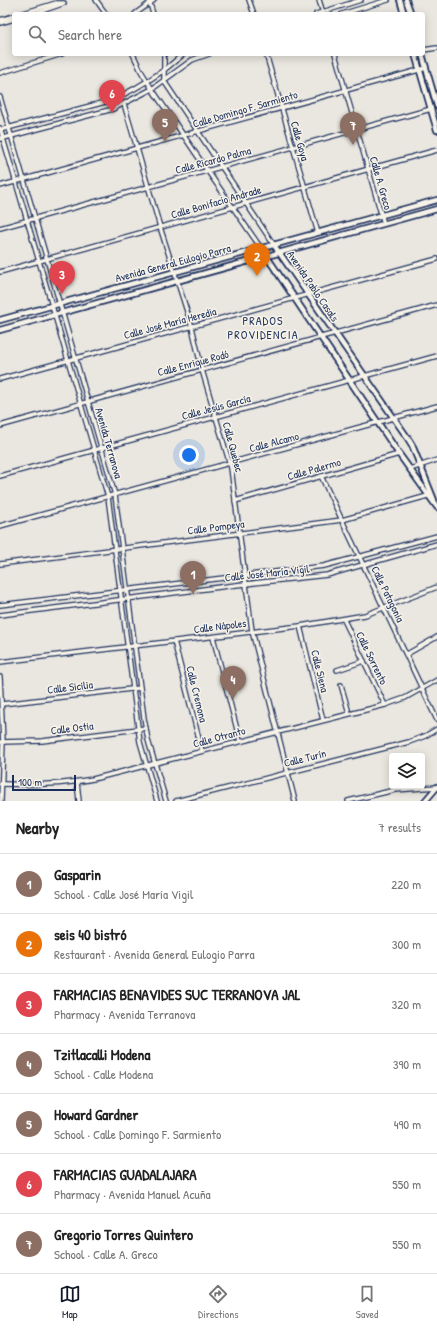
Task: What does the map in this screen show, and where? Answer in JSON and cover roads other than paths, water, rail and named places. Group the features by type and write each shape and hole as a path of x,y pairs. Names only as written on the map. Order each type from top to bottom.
{"street":[{"path":"96,0 105,12"},
{"path":"137,12 149,2 154,0"},
{"path":"250,0 253,12"},
{"path":"319,0 323,12"},
{"path":"326,12 361,0"},
{"path":"349,12 388,0"},
{"path":"400,0 403,12"},
{"path":"406,0 409,12"},
{"path":"149,2 152,12"},
{"path":"27,12 56,3 64,4 39,12"},
{"path":"0,20 11,19"},
{"path":"0,23 11,19"},
{"path":"425,50 437,48"},
{"path":"0,73 55,56"},
{"name":"Avenida Pablo Casals","path":"134,56 139,68 152,89 295,298 399,454 430,495 437,507"},
{"path":"164,56 164,81"},
{"path":"0,129 9,128 109,101 126,94 165,69 181,56"},
{"path":"1,139 104,112 124,104 152,89 192,60 203,56"},
{"name":"Calle Goya","path":"267,56 318,233"},
{"name":"Calle A. Greco","path":"336,56 384,224"},
{"path":"417,56 437,130"},
{"path":"423,56 437,106"},
{"name":"Calle Domingo F. Sarmiento","path":"0,186 426,68"},
{"name":"Avenida Pablo Casals","path":"164,81 308,295 412,445 430,495"},
{"name":"Avenida Terranova","path":"0,97 115,495 146,728 154,763 166,801"},
{"name":"Calle Quebec","path":"124,104 160,227 192,327 202,370 230,463 252,632 295,801"},
{"name":"Calle Ricardo Palma","path":"0,228 431,109"},
{"name":"Avenida Terranova","path":"0,129 1,139 16,181 108,497 140,742 157,801"},
{"name":"Calle Bonifacio Andrade","path":"0,272 437,150"},
{"name":"Avenida General Eulogio Parra","path":"0,320 437,200"},
{"name":"Avenida General Eulogio Parra","path":"0,330 437,209"},
{"name":"Calle José María Heredia","path":"0,379 437,259"},
{"name":"Calle Enrique Rodó","path":"0,426 437,306"},
{"name":"Calle Jesús García","path":"0,476 437,356"},
{"name":"Calle Alcamo","path":"0,526 437,406"},
{"name":"Calle Palermo","path":"235,501 399,454"},
{"path":"410,469 437,460"},
{"name":"Calle Patagonia","path":"321,476 407,654 437,720"},
{"name":"Calle Pompeya","path":"0,564 342,520 430,495"},
{"name":"Calle José María Vigil","path":"0,605 324,566 437,536"},
{"name":"Calle José María Vigil","path":"0,615 327,575 437,544"},
{"name":"Calle Nápoles","path":"0,662 344,620 385,608 437,587"},
{"name":"Calle Sorrento","path":"344,620 385,705"},
{"name":"Calle Siena","path":"300,626 323,720"},
{"path":"213,636 240,741"},
{"path":"407,654 437,637"},
{"name":"Calle Cremona","path":"174,641 202,751"},
{"path":"337,670 364,661"},
{"path":"0,677 2,704 0,801"},
{"name":"Calle Otranto","path":"1,784 36,785 77,782 385,705 405,698 437,680"},
{"path":"341,685 349,714"},
{"name":"Calle Sicilia","path":"2,704 140,688"},
{"name":"Calle Ostia","path":"1,742 42,741 146,728"},
{"name":"Calle Turín","path":"176,801 409,742 437,730"},
{"path":"77,782 79,801"},
{"path":"348,801 395,790 437,787"},
{"path":"425,801 437,787"}],"place":[{"name":"FARMACIAS GUADALAJARA","path":"112,113"},
{"name":"Howard Gardner","path":"165,142"},
{"name":"Gregorio Torres Quintero","path":"353,145"},
{"name":"seis 40 bistró","path":"257,276"},
{"name":"FARMACIAS BENAVIDES SUC TERRANOVA JAL","path":"62,294"},
{"name":"Gasparin","path":"193,594"},
{"name":"Tzitlacalli Modena","path":"233,699"}],"district":[{"name":"PRADOS PROVIDENCIA","path":"263,328"}]}
